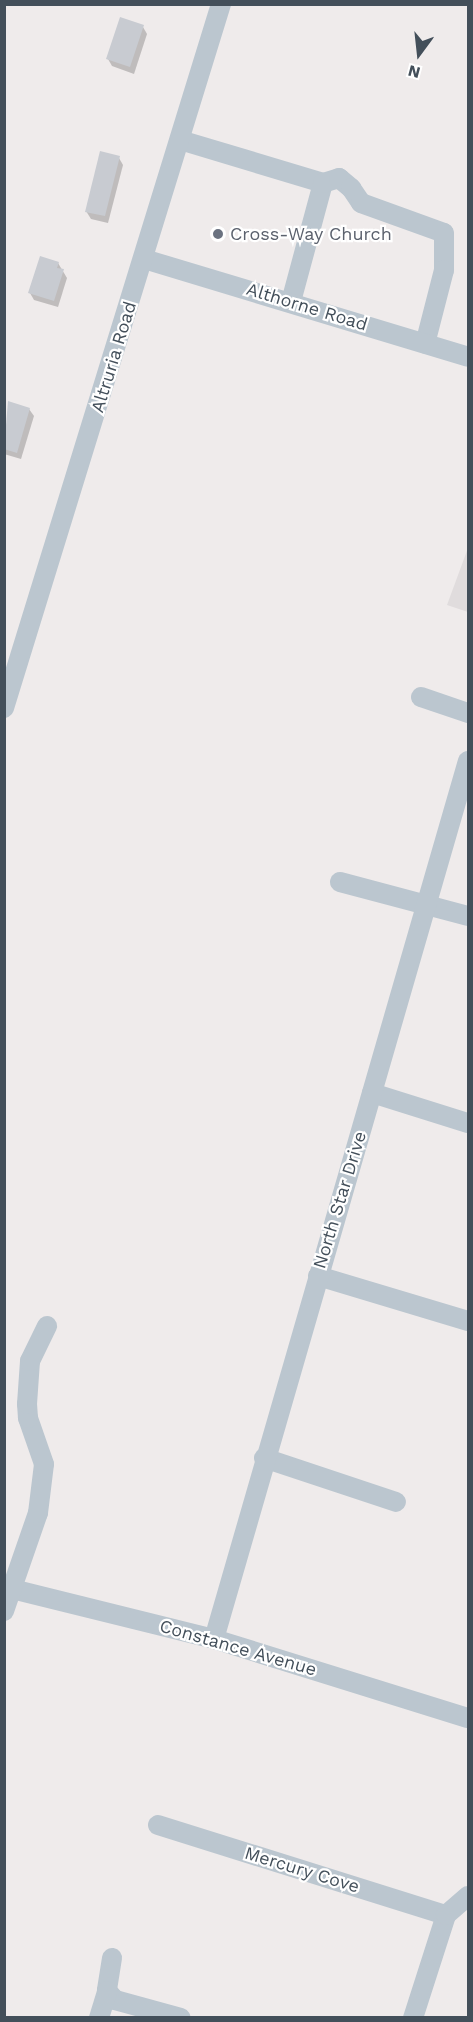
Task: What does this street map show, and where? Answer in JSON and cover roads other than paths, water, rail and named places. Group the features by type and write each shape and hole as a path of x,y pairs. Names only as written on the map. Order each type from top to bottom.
{"street":[{"name":"Altruria Road","path":"4,708 221,4"},
{"path":"180,140 323,183 339,178 361,203 444,233 444,270 425,344"},
{"path":"291,302 323,183"},
{"name":"Althorne Road","path":"144,259 468,357"},
{"path":"421,697 468,713"},
{"name":"North Star Drive","path":"214,1639 264,1458 468,761"},
{"path":"340,882 468,916"},
{"path":"372,1093 468,1123"},
{"path":"318,1276 468,1321"},
{"path":"4,1611 7,1588 38,1513 44,1464 28,1418 27,1404 30,1361 47,1326"},
{"path":"264,1458 396,1502"},
{"name":"Constance Avenue","path":"7,1588 214,1639 468,1718"},
{"name":"Mercury Cove","path":"158,1825 447,1915"},
{"path":"413,2018 447,1915 468,1896"},
{"path":"99,2018 107,1991 112,1959"},
{"path":"107,1991 115,2000 174,2017"}],"place":[{"name":"Cross-Way Church","path":"218,234"}]}
